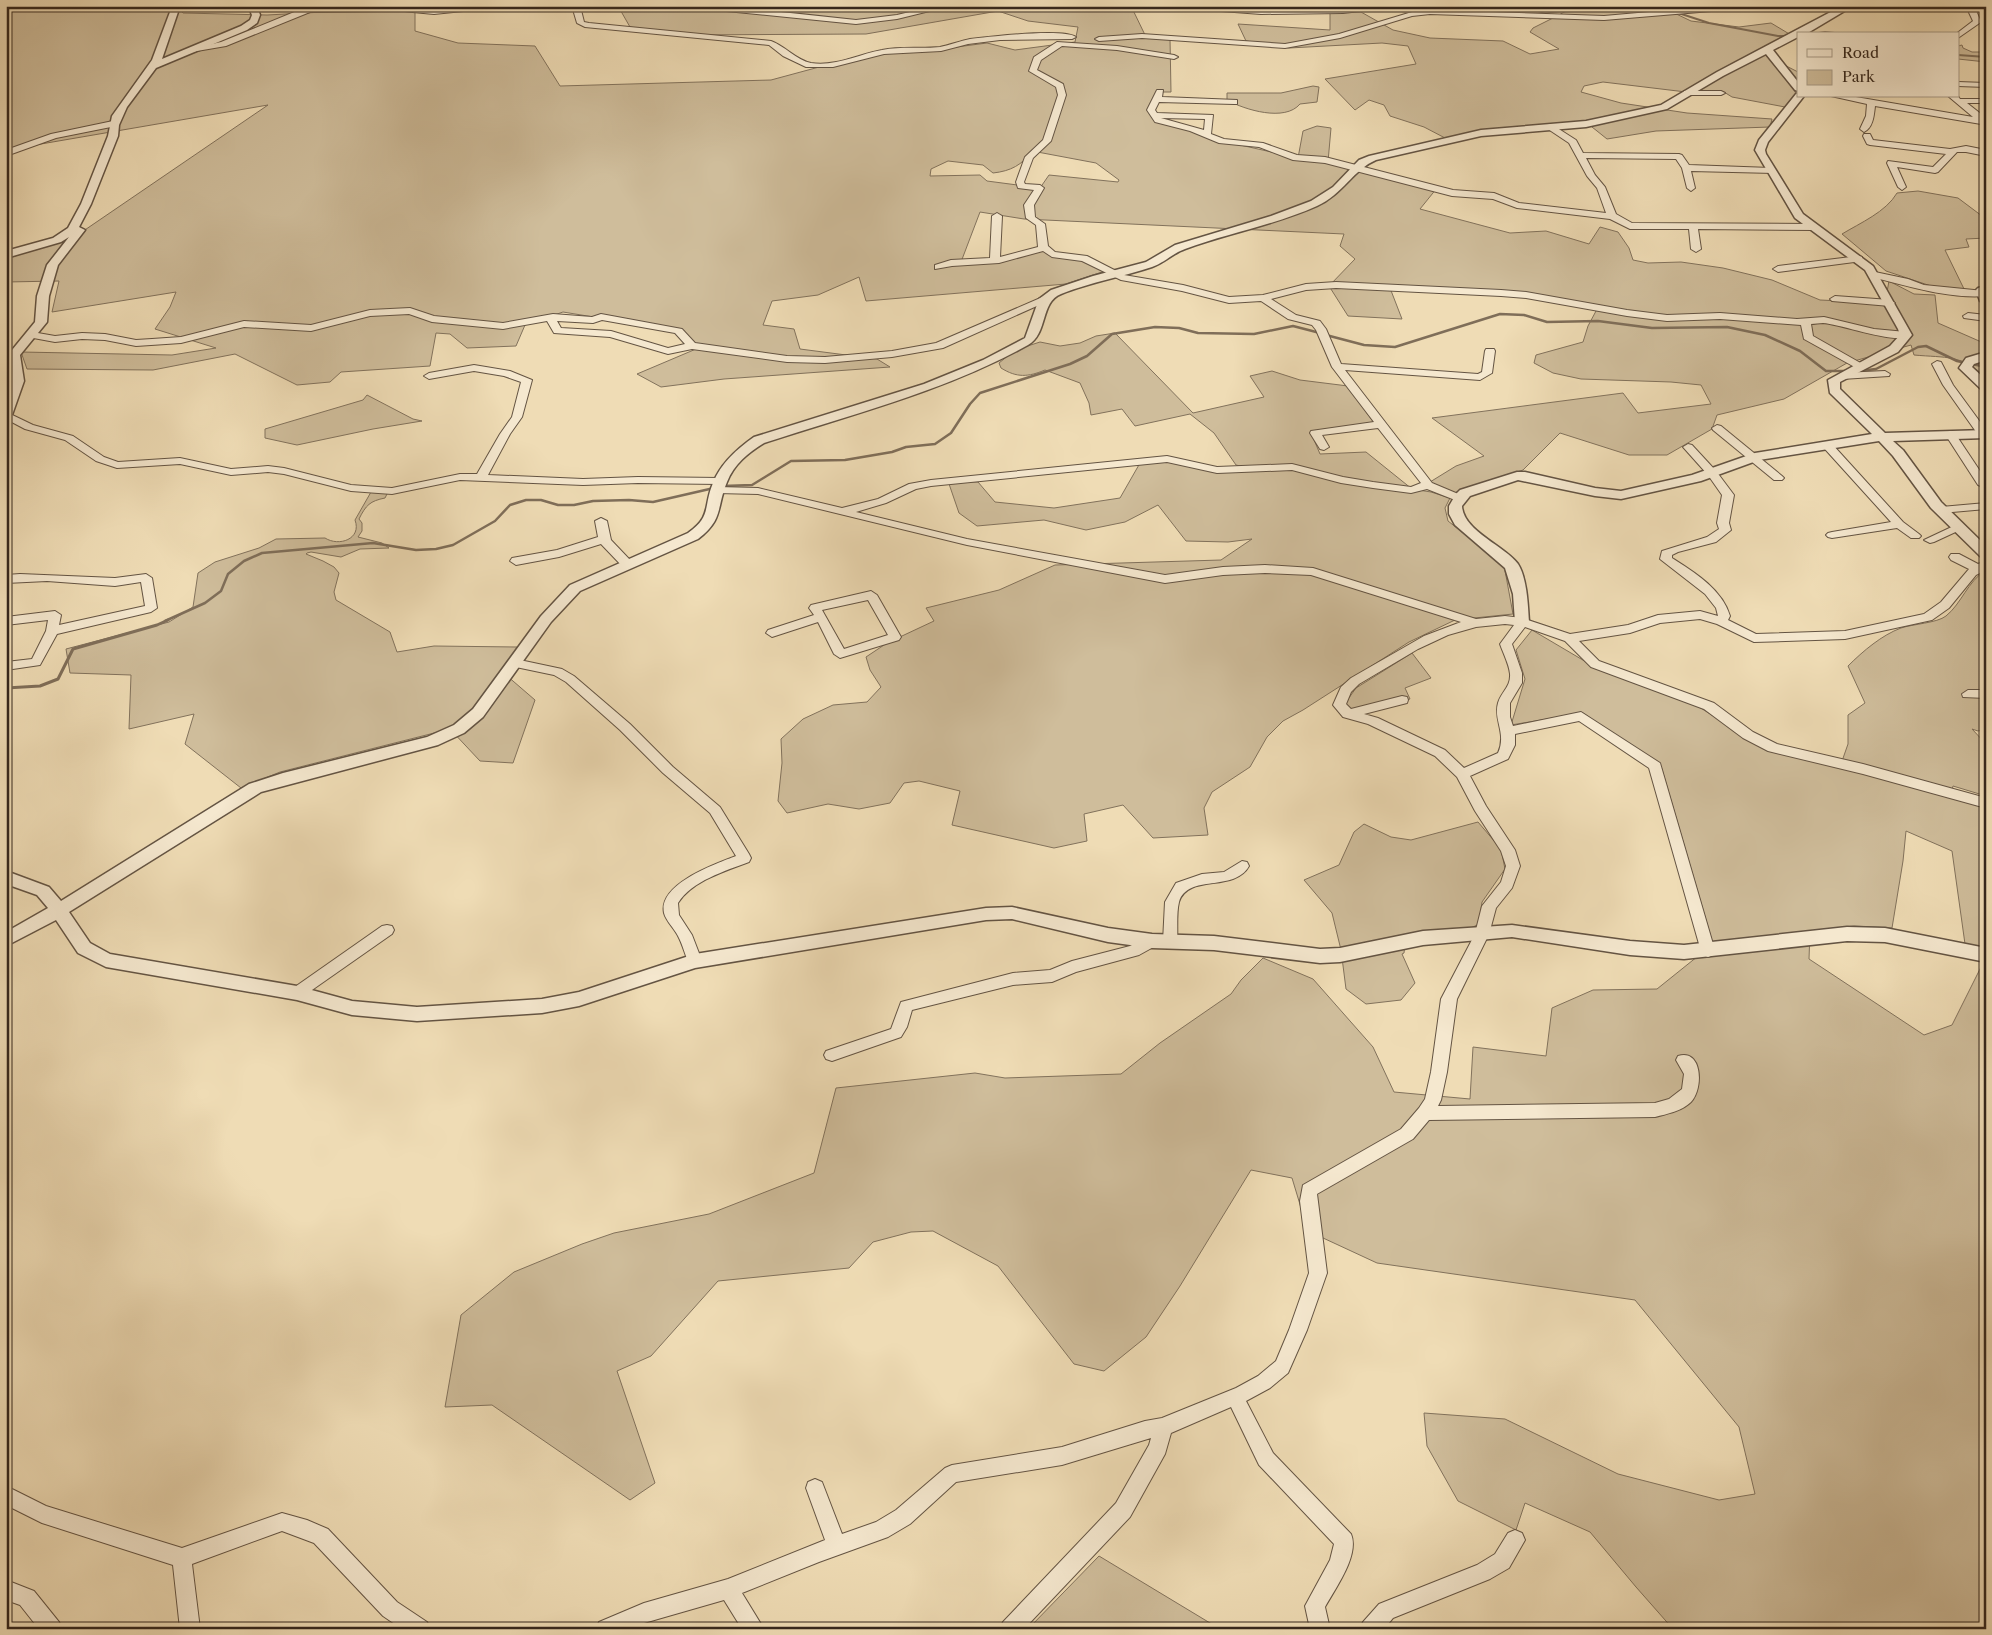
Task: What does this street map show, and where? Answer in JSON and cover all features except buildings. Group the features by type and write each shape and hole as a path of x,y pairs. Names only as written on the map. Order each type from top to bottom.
{"street":[{"path":"6,255 58,240 72,230 86,204 113,136 113,124 120,109 154,66 174,12 171,6"},
{"path":"154,66 244,28 254,21 256,15 252,6"},
{"path":"190,50 222,44 312,8 402,9 434,12 492,6"},
{"path":"576,6 581,23 588,25 770,43 786,54 809,65 833,65 884,52 941,49 968,42 1000,38 1062,40 1142,36 1285,46 1340,36 1411,14 1430,12"},
{"path":"696,6 856,22 946,6"},
{"path":"1181,6 1260,12 1343,11 1397,7 1430,12 1604,18 1747,6"},
{"path":"1672,6 1683,11"},
{"path":"1801,32 1849,6"},
{"path":"1960,35 1977,22 1971,7"},
{"path":"553,317 552,321 558,331 588,331 611,334 668,351 692,346 787,359 825,360 892,354 939,346 1044,300 1065,288 1150,264 1179,248 1276,218 1314,203 1337,189 1363,162 1374,158 1397,151 1426,147 1482,133 1586,124 1664,107 1796,35"},
{"path":"1174,57 1062,40 1037,59 1033,71 1060,86 1062,95 1047,140 1029,157 1020,182 1021,186 1040,188 1028,205 1032,219 1040,224 1045,248 1052,254 1084,258 1121,277 1183,288 1229,300 1263,298 1306,287 1336,285 1526,295 1627,313 1667,318 1720,316 1775,322 1824,320 1874,332 1906,335"},
{"path":"1768,50 1797,87"},
{"path":"1960,84 1986,85"},
{"path":"1687,93 1721,93"},
{"path":"1234,102 1158,96 1151,110 1158,120 1193,129 1207,140 1260,145 1296,158 1325,160 1437,188 1452,194 1494,196 1518,205 1612,216 1630,226 1814,227"},
{"path":"1797,97 1760,146 1761,154 1794,210 1814,227 1859,259 1875,275 1906,335"},
{"path":"1845,98 1983,121"},
{"path":"1955,99 1983,121"},
{"path":"1955,99 1986,101"},
{"path":"1871,103 1870,116 1865,132 1870,142 1952,152 1966,149 1986,153"},
{"path":"1156,115 1210,117 1207,140"},
{"path":"6,153 54,136 113,124"},
{"path":"1551,127 1573,142 1591,176 1601,187 1612,216"},
{"path":"1902,187 1891,163 1935,170 1952,152"},
{"path":"1580,156 1679,156 1686,168 1691,188"},
{"path":"1686,168 1771,171"},
{"path":"997,216 995,258 1000,260"},
{"path":"1693,226 1696,249"},
{"path":"72,230 80,230 53,265 43,296 42,322 14,355 13,361 17,370 18,381 6,415 29,427 69,438 100,459 117,465 180,461 231,472 268,469 284,471 351,488 392,490 460,477 583,482 638,480 718,486 758,491 976,544 1165,579 1223,571 1265,569 1313,572 1378,594 1476,622"},
{"path":"938,267 951,263 1000,260 1045,248"},
{"path":"1778,269 1859,259"},
{"path":"1875,275 1905,281 1922,288 1985,295"},
{"path":"1947,291 1953,305"},
{"path":"1263,298 1292,317 1316,323 1322,332 1337,367 1428,485 1459,498"},
{"path":"1835,299 1890,303"},
{"path":"6,940 59,910 255,788 274,781 449,735 478,713 546,619 575,588 693,536 705,528 710,523 718,486 728,466 737,455 759,440 951,379 1020,346 1029,340 1034,332 1044,300"},
{"path":"32,335 55,339 82,336 105,337 136,343 152,342 181,340 244,324 311,328 370,313 410,311 432,319 503,326 553,317 593,320 601,317 673,330 684,335 692,346"},
{"path":"1968,316 1986,318"},
{"path":"1806,322 1808,337 1852,371 1885,374"},
{"path":"1906,335 1894,349 1834,380 1834,390 1898,453 1927,495 1986,554"},
{"path":"1337,367 1416,370 1480,377 1487,373 1490,351"},
{"path":"1986,356 1967,364 1986,387"},
{"path":"1937,364 1948,385 1984,434"},
{"path":"429,376 474,368 506,373 527,380 517,416 504,434 481,478"},
{"path":"1324,447 1315,434 1381,424"},
{"path":"1717,428 1755,457 1778,478"},
{"path":"1950,434 1982,484 1986,485"},
{"path":"1462,774 1502,756 1508,745 1504,703 1516,683 1516,673 1506,644 1522,622 1520,594 1512,566 1460,522 1455,514 1454,505 1465,493 1517,476 1533,476 1595,492 1621,495 1676,484 1755,457 1778,452 1881,437 1984,434"},
{"path":"1828,446 1899,524 1915,536"},
{"path":"1688,447 1712,473 1728,495 1723,523 1725,530 1711,541 1672,550 1666,553 1666,559 1700,582 1723,609 1724,616 1720,621"},
{"path":"842,512 882,502 913,486 930,483 1167,460 1217,470 1304,468 1341,480 1411,490 1428,485"},
{"path":"1941,510 1986,506"},
{"path":"601,521 605,539 610,547 627,564"},
{"path":"1832,535 1899,524"},
{"path":"1930,540 1958,527"},
{"path":"516,561 559,553 605,539"},
{"path":"1955,556 1982,567"},
{"path":"1569,638 1630,629 1658,619 1700,616 1720,621 1754,638 1832,637 1888,627 1928,617 1945,606 1972,572 1982,567"},
{"path":"6,579 52,578 118,582 146,578 151,608 52,631"},
{"path":"871,595 895,637 840,654 821,617 815,608 871,595"},
{"path":"6,621 55,615 52,631 36,662 6,666"},
{"path":"772,633 821,617"},
{"path":"606,1629 644,1613 728,1589 819,1552 880,1530 903,1518 952,1474 1062,1456 1145,1430 1163,1427 1235,1397 1264,1382 1282,1367 1318,1273 1308,1201 1309,1190 1407,1134 1425,1113 1432,1100 1439,1072 1449,998 1482,934 1489,906 1507,884 1513,866 1508,850 1480,808 1462,774 1440,753 1373,722 1348,714 1339,705 1346,690 1355,681 1430,638 1451,629 1476,622 1505,620 1522,622 1569,638 1596,664 1698,701 1733,722 1748,735 1773,748 1863,769 1986,803"},
{"path":"515,663 558,672 570,679 625,726 668,770 715,810 740,850 744,858 711,872 674,895 670,905 670,913 684,934 695,961"},
{"path":"1968,694 1986,694"},
{"path":"1348,714 1402,700"},
{"path":"1508,731 1581,716 1655,766 1708,951"},
{"path":"1170,942 1172,902 1181,887 1202,879 1227,877 1242,866"},
{"path":"6,877 29,884 43,891 59,910 84,948 106,960 297,993 352,1008 417,1014 542,1006 579,999 695,961 986,914 1012,914 1108,935 1152,941 1214,943 1320,956 1340,955 1423,938 1512,931 1630,948 1684,952 1858,934 1907,939 1986,955"},
{"path":"297,993 387,930"},
{"path":"832,1055 896,1033 901,1028 902,1013 906,1006 1013,979 1052,976 1072,967 1134,951 1152,941"},
{"path":"1425,1113 1655,1110 1676,1104 1689,1093 1692,1086 1692,1077 1689,1065 1684,1060"},
{"path":"1235,1397 1266,1459 1344,1541 1339,1563 1315,1606 1320,1629"},
{"path":"1010,1629 1123,1510 1158,1448 1163,1427"},
{"path":"815,1488 837,1546"},
{"path":"6,1494 42,1514 182,1558 282,1522 307,1529 321,1536 390,1609 420,1629"},
{"path":"1370,1629 1386,1610 1483,1572 1502,1561 1515,1540"},
{"path":"182,1558 190,1629"},
{"path":"728,1589 754,1629"},
{"path":"6,1590 27,1598 52,1629"}],"green space":[{"path":"6,6 177,6 183,13 267,15 342,11 346,6 415,6 415,31 458,43 535,46 560,86 771,80 871,53 941,49 987,43 1015,50 1075,42 1078,27 1028,21 998,11 866,34 678,35 630,27 618,6 701,6 776,13 807,6 1131,6 1146,37 1170,39 1171,92 1160,92 1152,117 1218,140 1298,158 1303,131 1317,126 1331,128 1328,162 1437,188 1420,209 1510,233 1546,231 1589,244 1600,227 1618,232 1629,248 1633,260 1648,263 1681,262 1723,268 1772,280 1820,300 1885,303 1889,281 1914,294 1935,295 1938,323 1986,344 1986,378 1977,370 1961,361 1945,357 1914,355 1911,345 1847,363 1784,399 1717,415 1712,429 1667,455 1629,455 1560,433 1523,470 1454,493 1430,482 1456,466 1484,456 1432,418 1623,393 1638,413 1711,404 1701,385 1581,379 1553,373 1534,363 1536,355 1583,342 1588,326 1596,311 1573,303 1548,297 1495,290 1390,288 1402,319 1348,316 1329,286 1355,259 1340,246 1344,234 1024,219 980,212 961,262 997,260 1044,249 1062,256 1084,258 1105,271 1066,284 866,301 859,277 818,295 772,301 763,325 794,329 800,349 877,359 890,367 724,379 661,387 637,374 696,349 673,330 563,312 525,325 516,346 467,348 450,334 436,333 430,366 341,372 330,382 297,385 235,354 153,370 27,369 21,352 172,355 216,348 155,329 170,307 176,292 52,312 59,281 6,282 6,259 76,236 268,105 6,150","holes":["1032,151 1096,163 1119,180 1118,182 1049,175 1040,188 987,181 980,175 930,176 931,169 948,161 983,165 993,173 1005,171 1016,167"]},
{"path":"1181,6 1528,6 1527,9 1557,16 1575,6 1739,6 1670,11 1691,21 1739,27 1771,23 1791,35 1759,52 1797,71 1797,78 1790,79 1796,94 1785,107 1732,97 1724,92 1686,92 1603,82 1584,86 1581,92 1621,103 1687,113 1772,119 1770,127 1656,131 1607,139 1587,123 1447,139 1424,127 1390,116 1384,105 1369,100 1355,110 1325,79 1416,64 1408,46 1382,43 1289,48 1246,41 1238,24 1330,30 1330,11 1258,11","holes":["1394,7 1423,13 1555,17 1533,28 1530,32 1559,49 1530,54 1503,41 1430,38 1393,30 1361,12 1346,12"]},
{"path":"1960,46 1972,52 1986,52 1986,62 1960,59"},
{"path":"1313,86 1319,87 1317,102 1300,104 1285,112 1275,113 1254,110 1227,100 1227,93 1281,93"},
{"path":"1918,191 1958,198 1986,219 1986,238 1966,239 1969,247 1945,250 1966,293 1934,287 1886,271 1842,234 1880,211 1897,193"},
{"path":"1115,333 1193,413 1264,397 1250,376 1272,371 1300,380 1348,386 1374,423 1312,435 1320,454 1366,452 1412,489 1450,498 1445,508 1448,521 1504,565 1513,614 1455,620 1409,642 1283,721 1267,737 1250,767 1212,792 1204,808 1208,835 1153,838 1123,805 1084,814 1087,841 1054,848 952,825 960,791 919,781 904,783 890,803 859,809 828,804 787,813 778,801 782,763 781,739 803,719 833,705 867,702 881,687 870,670 866,657 887,643 934,621 926,608 999,590 1055,565 1221,560 1252,539 1228,542 1186,541 1158,505 1125,522 1086,530 1044,520 977,526 959,513 948,481 978,482 995,502 1054,508 1120,498 1140,463 1167,459 1214,467 1244,467 1236,465 1214,433 1190,414 1135,426 1122,409 1091,415 1089,403 1080,383 1045,370 1028,375 1012,374 1001,368 999,363 1015,350 1040,342 1060,346 1080,343 1096,336"},
{"path":"367,395 413,419 422,421 297,445 265,438 265,429 363,400"},
{"path":"371,492 385,492 387,494 385,498 372,502 364,510 359,519 362,523 362,531 358,537 382,543 389,548 360,549 341,557 311,552 306,554 334,567 339,573 334,592 336,600 390,632 397,652 434,646 517,647 506,675 535,700 513,763 480,761 450,729 280,772 241,788 185,744 194,714 129,729 131,675 70,673 66,649 169,622 193,607 198,573 215,562 259,548 276,539 325,538 337,542 348,540 355,532 355,520"},
{"path":"1986,570 1986,729 1978,731 1972,729 1986,744 1986,796 1953,786 1952,790 1841,764 1848,744 1848,715 1865,703 1848,666 1873,644 1894,631 1946,616 1952,611 1974,580"},
{"path":"1532,630 1593,666 1696,705 1740,733 1831,764 1986,802 1986,949 1965,944 1952,851 1906,831 1892,928 1854,926 1810,931 1809,959 1924,1035 1952,1025 1983,963 1986,963 1986,1629 1673,1629 1590,1532 1525,1503 1516,1530 1458,1501 1427,1446 1424,1413 1505,1419 1618,1474 1719,1500 1755,1494 1739,1427 1635,1300 1377,1263 1308,1231 1292,1178 1251,1170 1180,1286 1146,1337 1104,1371 1074,1364 998,1266 933,1231 911,1232 873,1242 849,1268 718,1281 651,1356 617,1371 655,1483 630,1500 492,1405 445,1407 461,1315 514,1272 582,1244 614,1233 709,1214 814,1173 836,1088 975,1073 1005,1078 1121,1074 1160,1043 1231,994 1241,980 1263,958 1313,979 1373,1047 1394,1092 1470,1099 1473,1047 1546,1056 1552,1008 1593,990 1657,989 1713,944 1661,766 1583,713 1511,725 1525,679 1516,650"},
{"path":"1412,653 1431,678 1405,688 1410,699 1361,712 1346,707 1346,702 1356,688"},
{"path":"1478,822 1501,849 1505,869 1482,902 1479,924 1469,929 1436,930 1406,935 1404,953 1402,954 1415,983 1401,1000 1366,1004 1346,989 1341,950 1332,913 1304,880 1339,865 1354,832 1364,824 1391,837 1411,840"},
{"path":"1099,1556 1215,1626 1215,1629 1028,1629"}],"waterway":[{"path":"1481,6 1550,12 1660,7 1709,23 1778,36 1788,36"},
{"path":"1960,55 1986,57"},
{"path":"1326,335 1364,345 1395,347 1500,314 1524,315 1547,322 1598,321 1652,328 1727,327 1765,335 1800,351 1826,371 1848,371"},
{"path":"723,486 752,485 791,461 845,460 892,452 906,447 935,444 951,433 970,404 980,393 1070,364 1087,356 1112,334 1155,327 1179,328 1198,333 1254,334 1293,326 1320,333"},
{"path":"1859,371 1876,369 1918,347 1926,346 1957,361 1966,363"},
{"path":"1972,364 1986,367"},
{"path":"165,621 205,603 221,591 228,574 244,561 262,553 373,543 416,550 436,549 453,545 495,521 510,505 526,500 541,500 558,505 574,505 593,501 629,500 653,502 714,488"},
{"path":"6,688 40,686 58,679 73,649 157,625 168,620"}]}
